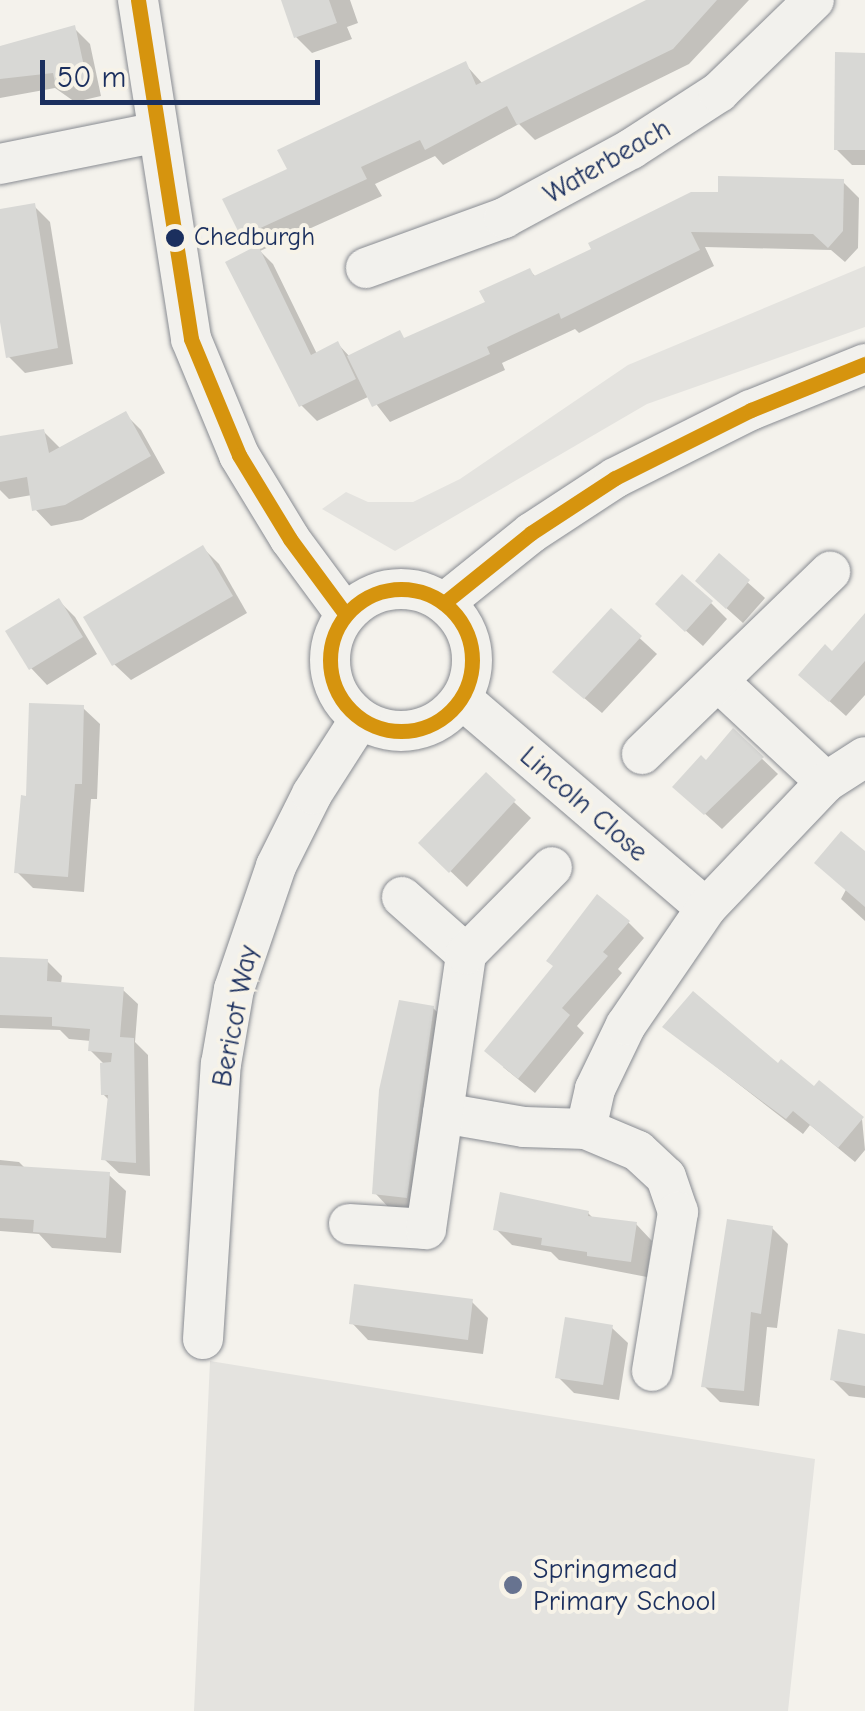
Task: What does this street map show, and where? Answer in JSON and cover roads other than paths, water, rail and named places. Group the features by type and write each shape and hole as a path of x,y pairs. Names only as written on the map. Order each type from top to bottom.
{"street":[{"path":"138,0 191,339 239,455 290,539 346,614"},
{"name":"Waterbeach","path":"366,268 521,210 657,133 719,92 814,0"},
{"path":"0,164 158,132"},
{"path":"444,603 531,533 616,478 751,410 865,364"},
{"path":"642,754 720,683 830,572"},
{"path":"382,591 425,593 444,603 469,637 471,680 462,699 446,716 426,728 404,732 381,729 360,719 343,702 331,670 334,635 346,614 382,591"},
{"path":"720,683 826,782"},
{"name":"Lincoln Close","path":"462,699 706,908"},
{"name":"Bericot Way","path":"203,1339 221,1064 234,989 276,866 312,794 360,719"},
{"path":"586,1129 595,1089 626,1025 706,908 826,782 865,757"},
{"path":"349,1224 426,1230 466,954 552,866"},
{"path":"402,897 466,954"},
{"path":"443,1114 524,1127 586,1129 638,1151 666,1177 678,1212 652,1371"}],"place":[{"name":"Chedburgh","path":"175,238"},
{"name":"Springmead Primary School","path":"513,1585"}]}
